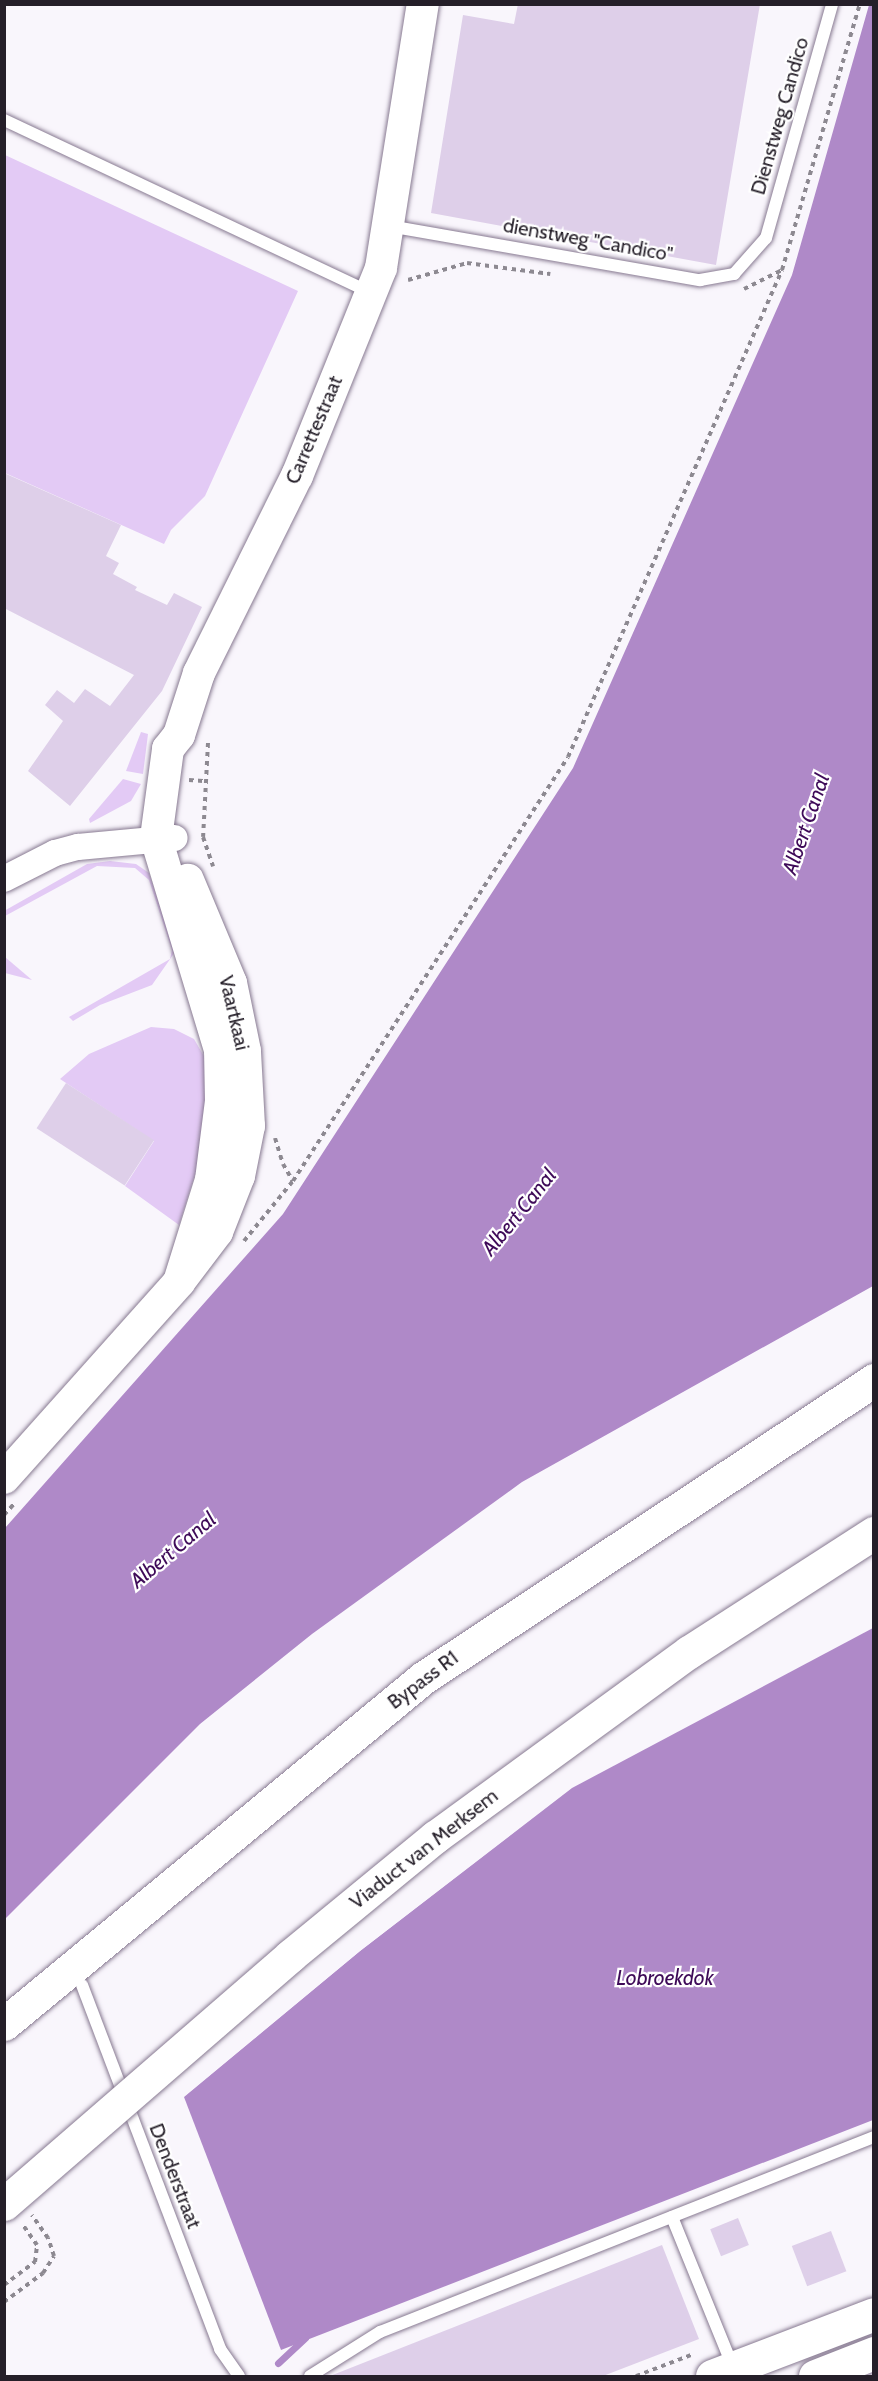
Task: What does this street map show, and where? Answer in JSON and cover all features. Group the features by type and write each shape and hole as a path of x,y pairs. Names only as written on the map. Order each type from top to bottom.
{"main road":[{"name":"Bypass R1","path":"4,2024 423,1678 873,1380"},
{"name":"Viaduct van Merksem","path":"11,2211 290,1956 435,1837 689,1652 873,1533"},
{"path":"723,2372 873,2314"},
{"path":"815,2376 873,2353"}],"street":[{"name":"Carrettestraat","path":"194,738 199,672 297,476 381,268 423,4"},
{"name":"Vaartkaai","path":"4,1478 178,1282 211,1180 217,1147 220,1050 166,838 182,769 194,738"},
{"path":"4,879 55,853 166,838"}],"lane":[{"name":"Dienstweg Candico","path":"766,238 832,4"},
{"path":"4,120 371,293"},
{"name":"dienstweg \"Candico\"","path":"388,226 700,280 734,274 766,238"},
{"name":"Denderstraat","path":"82,1985 220,2349 239,2376"},
{"path":"310,2376 380,2332 873,2137"},
{"path":"672,2217 723,2372"}],"path":[{"path":"274,1133 283,1164 293,1181 568,757 782,270 860,4"},
{"path":"405,288 409,278 467,263 562,276"},
{"path":"734,292 752,287 782,270"},
{"path":"194,738 203,837 215,871"},
{"path":"4,2285 35,2262 37,2245 11,2211"},
{"path":"4,2302 43,2273 54,2256 48,2238"}],"shaded area":[{"path":"5,155 298,291 205,496 171,530 164,544 5,473"},
{"path":"141,732 148,734 143,774 126,771"},
{"path":"123,779 141,784 131,801 90,823 89,819"},
{"path":"110,861 136,864 149,873 175,952 152,985 100,1005 73,1021 69,1017 170,959 172,950 149,880 135,868 97,866 5,916 4,911 87,864"},
{"path":"5,957 32,980 5,973"},
{"path":"151,1027 174,1029 194,1039 205,1058 208,1086 200,1159 179,1225 125,1186 154,1141 60,1079 89,1054"}],"water":[{"name":"Albert Canal","path":"869,5 874,5 873,1286 522,1482 312,1634 200,1724 5,1919 5,1528 283,1214 573,768 792,275"},
{"name":"Lobroekdok","path":"873,1628 873,2120 281,2350 184,2097 360,1951 572,1788"}],"pier":[{"path":"588,1775 360,1951 181,2099 182,2095 359,1949 570,1785"}],"building":[{"path":"518,4 760,4 716,265 431,213 463,15 514,24"},
{"path":"4,473 121,525 106,556 119,563 113,574 137,587 135,590 167,605 174,593 202,607 162,691 70,806 28,771 63,721 45,705 57,690 74,703 85,689 110,706 134,675 4,608"},
{"path":"66,1083 154,1140 125,1185 37,1128"},
{"path":"738,2218 749,2245 721,2256 710,2229"},
{"path":"831,2231 846,2271 807,2286 792,2246"},
{"path":"662,2245 699,2339 603,2376 330,2376"}],"waterway":[{"path":"278,2363 305,2338"}]}
